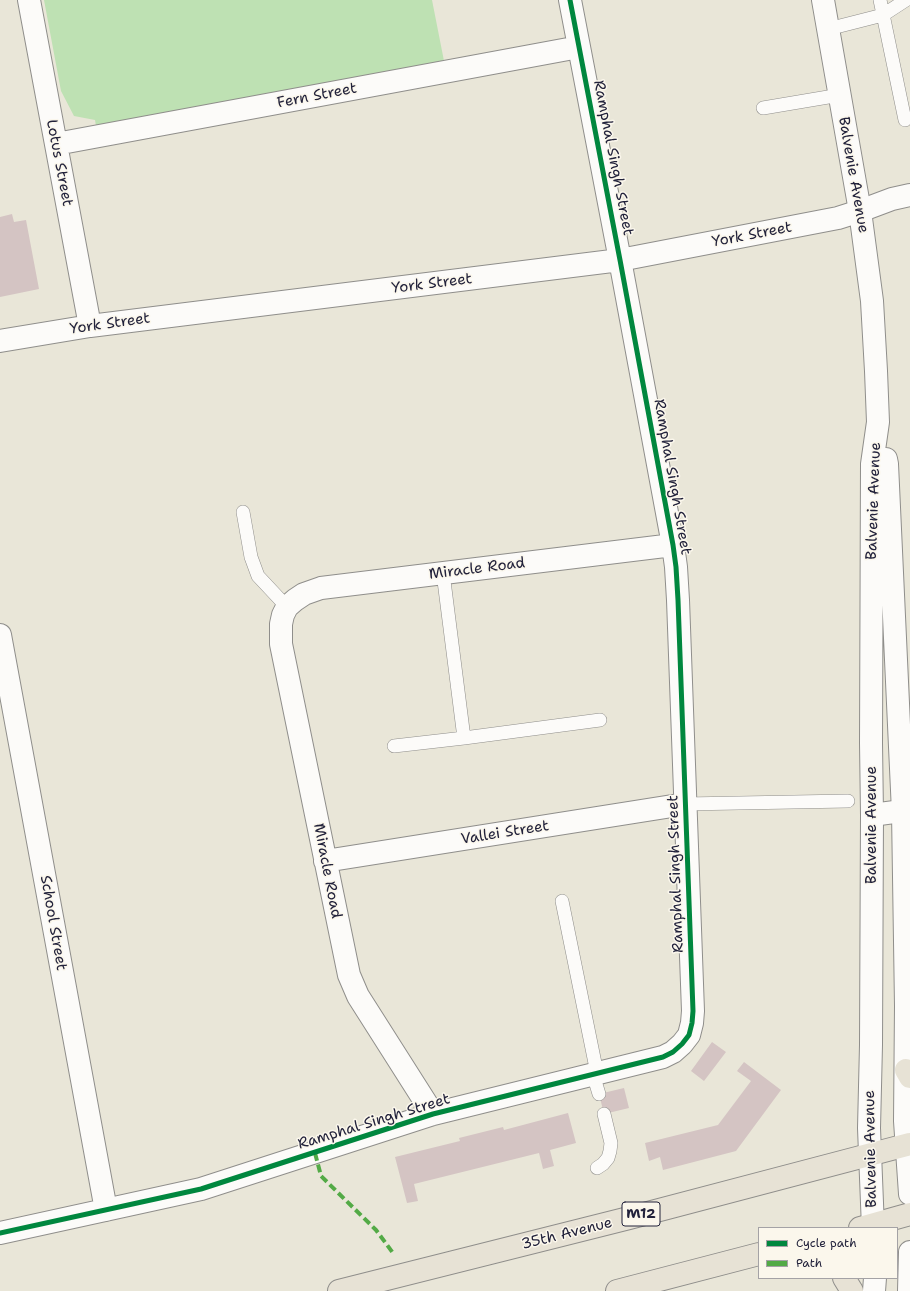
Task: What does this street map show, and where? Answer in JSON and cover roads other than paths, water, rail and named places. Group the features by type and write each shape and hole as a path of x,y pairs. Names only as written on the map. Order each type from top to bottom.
{"main road":[{"name":"35th Avenue","path":"339,1291 614,1222 908,1144"},
{"path":"869,1227 910,1214"},
{"path":"617,1291 758,1254"},
{"path":"845,1279 852,1291"}],"street":[{"name":"Lotus Street","path":"29,0 90,326"},
{"name":"Ramphal Singh Street","path":"0,1233 201,1189 433,1114 596,1081 674,1052 689,1035 692,1023 685,804 678,600 673,545 570,0"},
{"name":"Balvenie Avenue","path":"823,0 860,211 872,300 878,422 887,464 907,811 906,1006 908,1073 905,1121 908,1144 910,1194"},
{"name":"Fern Street","path":"56,144 579,47"},
{"name":"York Street","path":"0,341 90,326 620,260 838,218 892,199 910,195"},
{"name":"Balvenie Avenue","path":"869,1227 872,815 872,464 878,422"},
{"name":"Miracle Road","path":"433,1114 352,985 346,965 281,644 281,624 283,615 287,607 295,600 304,594 320,588 673,545"},
{"name":"School Street","path":"0,636 106,1210"},
{"name":"Vallei Street","path":"325,861 685,804"},
{"path":"872,815 907,811"},
{"path":"909,1291 910,1252"},
{"path":"874,1291 875,1279"}],"lane":[{"path":"880,0 905,120"},
{"path":"828,29 883,15 906,0"},
{"path":"763,108 840,95"},
{"path":"243,512 251,557 258,576 287,607"},
{"path":"444,573 464,738"},
{"path":"394,746 600,720"},
{"path":"685,804 848,801"},
{"path":"562,902 596,1081"},
{"path":"597,1168 608,1158 610,1151 611,1143 604,1114"}]}
